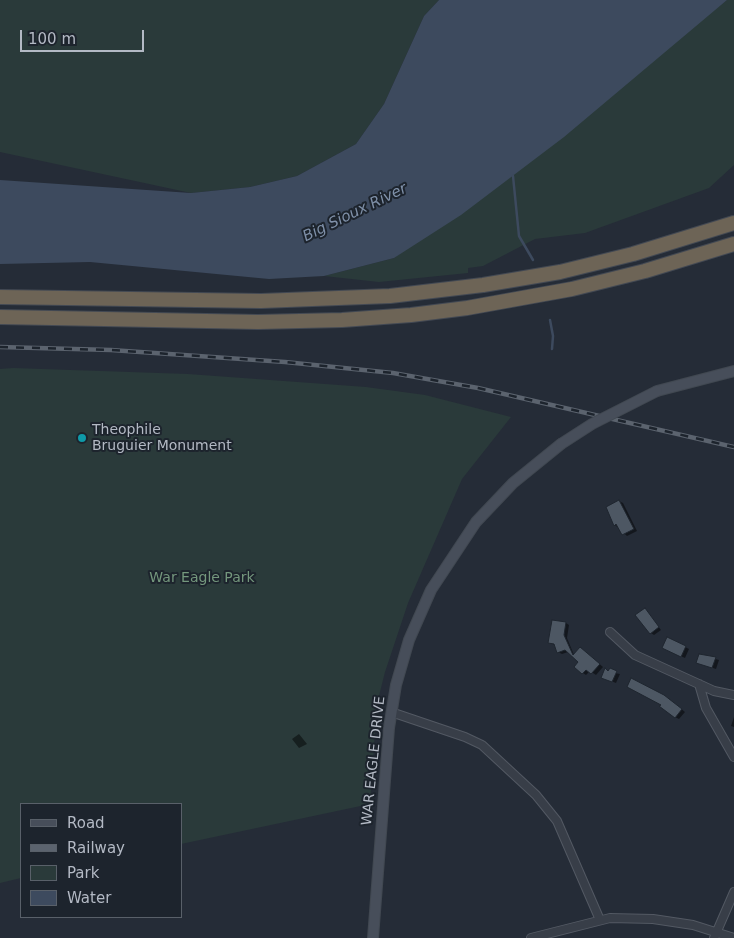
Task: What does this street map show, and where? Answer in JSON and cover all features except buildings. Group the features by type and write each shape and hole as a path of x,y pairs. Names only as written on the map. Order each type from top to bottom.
{"highway":[{"path":"0,297 261,301 342,300 409,294 483,285 560,272 633,254 734,223"},
{"path":"0,316 258,322 342,320 410,315 467,308 572,289 645,271 734,244"}],"main road":[{"name":"WAR EAGLE DRIVE","path":"373,938 391,712 396,685 409,640 431,590 454,553 476,522 513,483 561,444 592,424 657,391 734,371"}],"street":[{"path":"610,632 635,655 714,691 734,695"},
{"path":"698,684 706,708 734,756"},
{"path":"391,712 465,737 482,745 536,795 557,820 600,920"},
{"path":"715,935 734,892"},
{"path":"532,938 610,918 653,919 734,938"}],"green space":[{"path":"0,0 439,0 424,16 384,104 356,144 297,176 250,187 191,193 0,152"},
{"path":"727,0 734,0 734,165 709,188 585,233 535,239 483,266 468,268 468,273 379,282 324,276 394,258"},
{"name":"War Eagle Park","path":"0,369 188,374 366,387 425,395 511,417 462,479 408,603 385,672 377,704 370,804 182,844 182,803 20,803 20,878 0,883"}],"water":[{"name":"Big Sioux River","path":"439,0 727,0 564,137 461,215 394,258 324,276 269,279 90,262 0,264 0,180 191,193 250,187 297,176 356,144 384,104 424,16"}],"waterway":[{"path":"513,176 519,236 533,260"},
{"path":"550,320 553,336 552,349"}],"railway":[{"path":"0,347 111,350 285,362 393,373 478,388 734,447"}],"place":[{"name":"Theophile Bruguier Monument","path":"82,438"}]}
